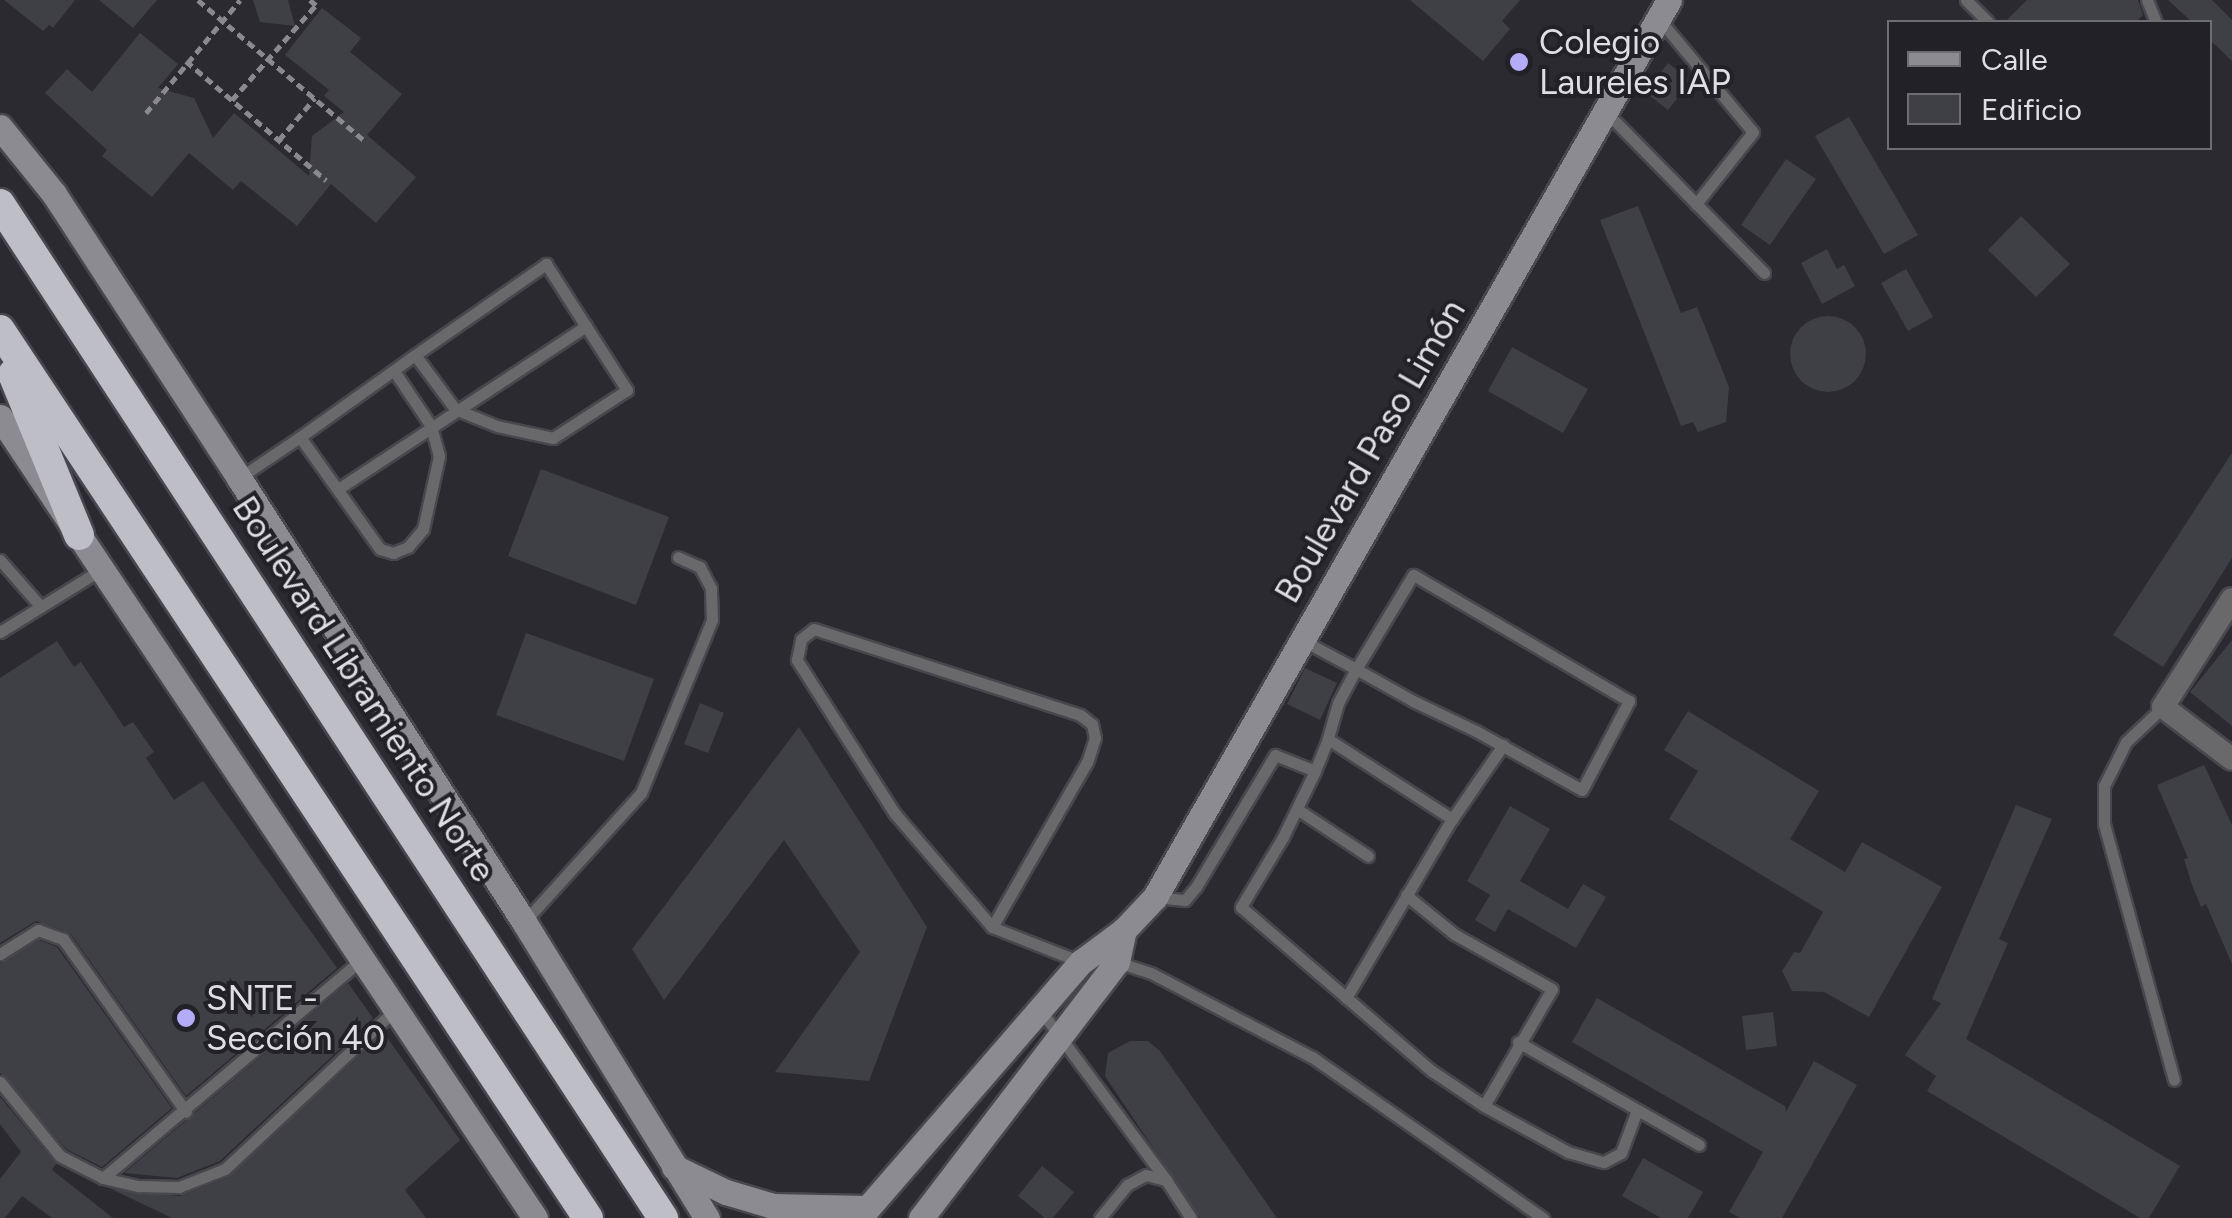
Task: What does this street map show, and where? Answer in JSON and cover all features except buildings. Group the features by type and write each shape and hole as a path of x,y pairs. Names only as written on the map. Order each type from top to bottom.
{"highway":[{"name":"Boulevard Libramiento Norte","path":"0,204 663,1218"},
{"path":"0,330 588,1218"},
{"path":"0,344 79,535"}],"street":[{"name":"Boulevard Paso Limón","path":"863,1213 1081,962 1124,930 1155,898 1664,9"},
{"path":"0,111 524,922 706,1218"},
{"path":"0,127 54,194"},
{"path":"0,417 531,1216"},
{"path":"2232,600 2164,707 2232,759"},
{"path":"932,1213 1117,962 1124,930"},
{"path":"674,1167 726,1192 773,1206 863,1213"}],"lane":[{"path":"1966,0 1986,20"},
{"path":"1664,9 1753,132 1696,204"},
{"path":"1605,112 1764,273"},
{"path":"239,478 546,264 626,390 553,438 497,426 455,409 416,355"},
{"path":"338,489 586,326"},
{"path":"300,436 380,550 393,553 408,546 422,528 439,456 431,426 394,371"},
{"path":"524,922 642,793 712,620 710,588 700,567 678,557"},
{"path":"0,560 41,607"},
{"path":"0,632 102,569"},
{"path":"1302,640 1356,668 1503,746 1582,790 1629,701 1413,575 1356,668 1338,702 1328,739 1297,809 1241,906 1432,1070 1484,1106 1568,1152 1604,1162 1621,1152 1636,1113"},
{"path":"992,927 1088,762 1095,738 1092,724 1080,715 814,628 800,639 797,660 896,814 992,927 1081,962"},
{"path":"2164,707 2126,742 2111,771 2104,786 2104,824 2174,1080"},
{"path":"1328,739 1452,819"},
{"path":"1346,998 1452,819 1503,746"},
{"path":"1155,898 1184,900 1196,886 1275,754 1315,771"},
{"path":"1297,809 1368,856"},
{"path":"1406,895 1454,934 1552,989 1484,1106"},
{"path":"0,954 38,930 63,939 186,1112"},
{"path":"103,1178 186,1112 362,959"},
{"path":"1117,962 1151,974 1312,1058 1543,1218"},
{"path":"0,1082 60,1156 103,1178 139,1186 179,1187 225,1169 395,1010"},
{"path":"1041,1011 1063,1035 1191,1218"},
{"path":"1518,1042 1636,1113 1699,1145"},
{"path":"1100,1218 1127,1186 1146,1175 1166,1180"}],"path":[{"path":"198,0 365,141"},
{"path":"146,113 240,0"},
{"path":"232,100 316,5 310,0"},
{"path":"186,61 326,180"},
{"path":"278,140 315,98"}],"place":[{"name":"Colegio Laureles IAP","path":"1519,62"},
{"name":"SNTE - Sección 40","path":"186,1018"}]}
